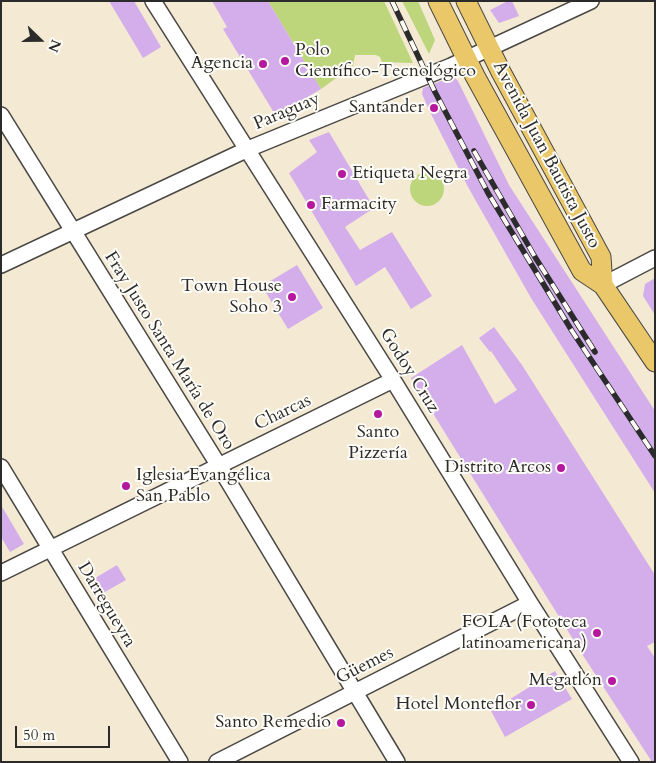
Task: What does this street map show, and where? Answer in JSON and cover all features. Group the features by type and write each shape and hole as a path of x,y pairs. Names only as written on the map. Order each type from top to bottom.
{"main road":[{"name":"Avenida Juan Bautista Justo","path":"438,1 466,58 582,272 603,285 655,362"},
{"name":"Avenida Juan Bautista Justo","path":"466,1 601,257 603,285"}],"street":[{"name":"Godoy Cruz","path":"153,1 393,380 530,603 632,762"},
{"name":"Paraguay","path":"1,265 248,149 466,58 591,1"},
{"name":"Fray Justo Santa María de Oro","path":"1,115 219,466 397,762"},
{"path":"603,285 655,258"},
{"name":"Charcas","path":"1,573 393,380"},
{"name":"Darregueyra","path":"1,467 180,762"},
{"name":"Güemes","path":"217,762 530,603"}],"green space":[{"path":"268,1 384,1 413,63 382,62 380,57 376,55 355,55 353,66 321,89"},
{"path":"402,1 418,1 435,40 429,54"},
{"path":"427,172 439,177 444,189 439,201 427,206 415,201 410,189 415,177"}],"building":[{"path":"109,1 134,1 161,47 143,58"},
{"path":"212,1 268,1 321,89 276,116 223,29 227,27"},
{"path":"508,1 512,1 519,16 499,23 490,10"},
{"path":"449,78 455,78 458,81 509,185 655,411 655,493 531,298 468,187 429,110 422,94 423,88"},
{"path":"329,132 374,208 345,227 360,250 392,232 432,296 411,309 385,267 356,286 289,173 317,152 309,140"},
{"name":"Town House Soho 3","path":"297,265 323,308 288,329 262,286"},
{"path":"655,278 655,315 643,296 645,284"},
{"path":"494,327 522,365 655,575 655,642 647,646 655,658 655,762 652,762 584,657 411,378 462,345 495,404 517,390 491,351 479,338"},
{"path":"1,505 24,544 10,552 1,537"},
{"path":"117,565 126,580 96,597 87,583"},
{"name":"Hotel Monteflor","path":"555,671 572,699 505,737 491,711"}],"railway":[{"path":"392,1 435,92 488,193 572,331 655,456"},
{"path":"474,151 535,257 595,352"}],"place":[{"name":"Polo Científico-Tecnológico","path":"285,61"},
{"name":"Agencia","path":"263,64"},
{"name":"Santander","path":"434,108"},
{"name":"Etiqueta Negra","path":"342,174"},
{"name":"Farmacity","path":"311,205"},
{"name":"Town House Soho 3","path":"292,297"},
{"name":"Santo Pizzería","path":"378,414"},
{"name":"Distrito Arcos","path":"561,468"},
{"name":"Iglesia Evangélica San Pablo","path":"126,486"},
{"name":"FOLA (Fototeca latinoamericana)","path":"597,633"},
{"name":"Megatlón","path":"612,681"},
{"name":"Hotel Monteflor","path":"531,705"},
{"name":"Santo Remedio","path":"341,723"}]}
